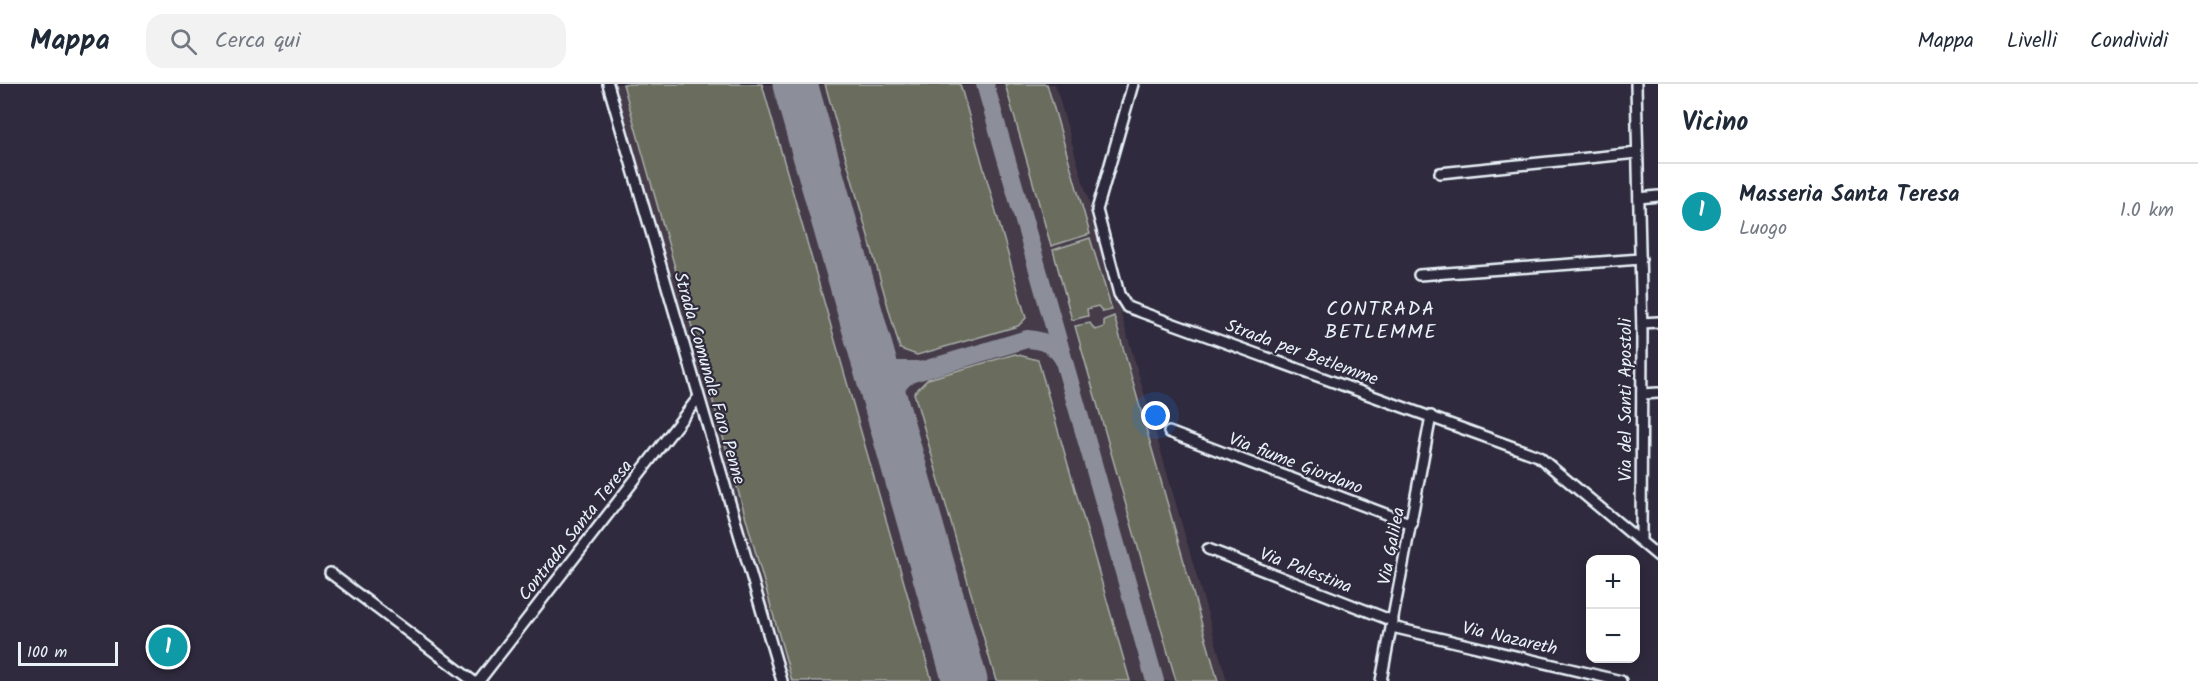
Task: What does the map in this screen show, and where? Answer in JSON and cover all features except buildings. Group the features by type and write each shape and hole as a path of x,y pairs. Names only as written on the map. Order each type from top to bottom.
{"street":[{"name":"Strada Comunale Faro Penne","path":"608,84 782,681"},
{"name":"Strada per Betlemme","path":"1133,84 1097,210 1119,294 1126,307 1539,456 1658,556"},
{"name":"Via del Santi Apostoli","path":"1636,84 1642,323 1641,540"},
{"path":"1440,173 1637,153"},
{"path":"1640,198 1658,196"},
{"path":"1419,275 1641,259"},
{"path":"1642,323 1658,322"},
{"path":"1642,394 1658,393"},
{"name":"Contrada Santa Teresa","path":"479,681 698,398"},
{"name":"Via Galilea","path":"1381,681 1431,416"},
{"name":"Via fiume Giordano","path":"1169,432 1412,524"},
{"name":"Via Palestina","path":"1208,549 1392,624"},
{"path":"330,573 473,681"},
{"name":"Via Nazareth","path":"1392,624 1621,681"}],"shaded area":[{"path":"615,84 1055,84 1227,681 786,681"}],"green space":[{"path":"623,84 762,84 932,681 792,681"},
{"path":"825,84 960,84 1026,318 1018,326 917,355 900,349"},
{"path":"1005,84 1047,84 1090,234 1051,246"},
{"path":"1090,238 1112,310 1103,312 1098,306 1087,309 1088,316 1072,320 1053,250"},
{"path":"1114,316 1218,681 1176,681 1075,326 1090,323 1095,330 1104,327 1104,320"},
{"path":"1015,354 1038,360 1130,681 996,681 914,393 928,379"}],"taxiway":[{"path":"985,84 1155,681"},
{"path":"867,336 876,354 893,370 917,370"},
{"path":"892,425 891,410 895,389 903,378 910,374 1027,339 1047,344 1062,357"}],"runway":[{"path":"795,84 965,681"}],"place":[{"name":"Masseria Santa Teresa","path":"168,647"}],"district":[{"name":"CONTRADA BETLEMME","path":"1381,320"}]}
